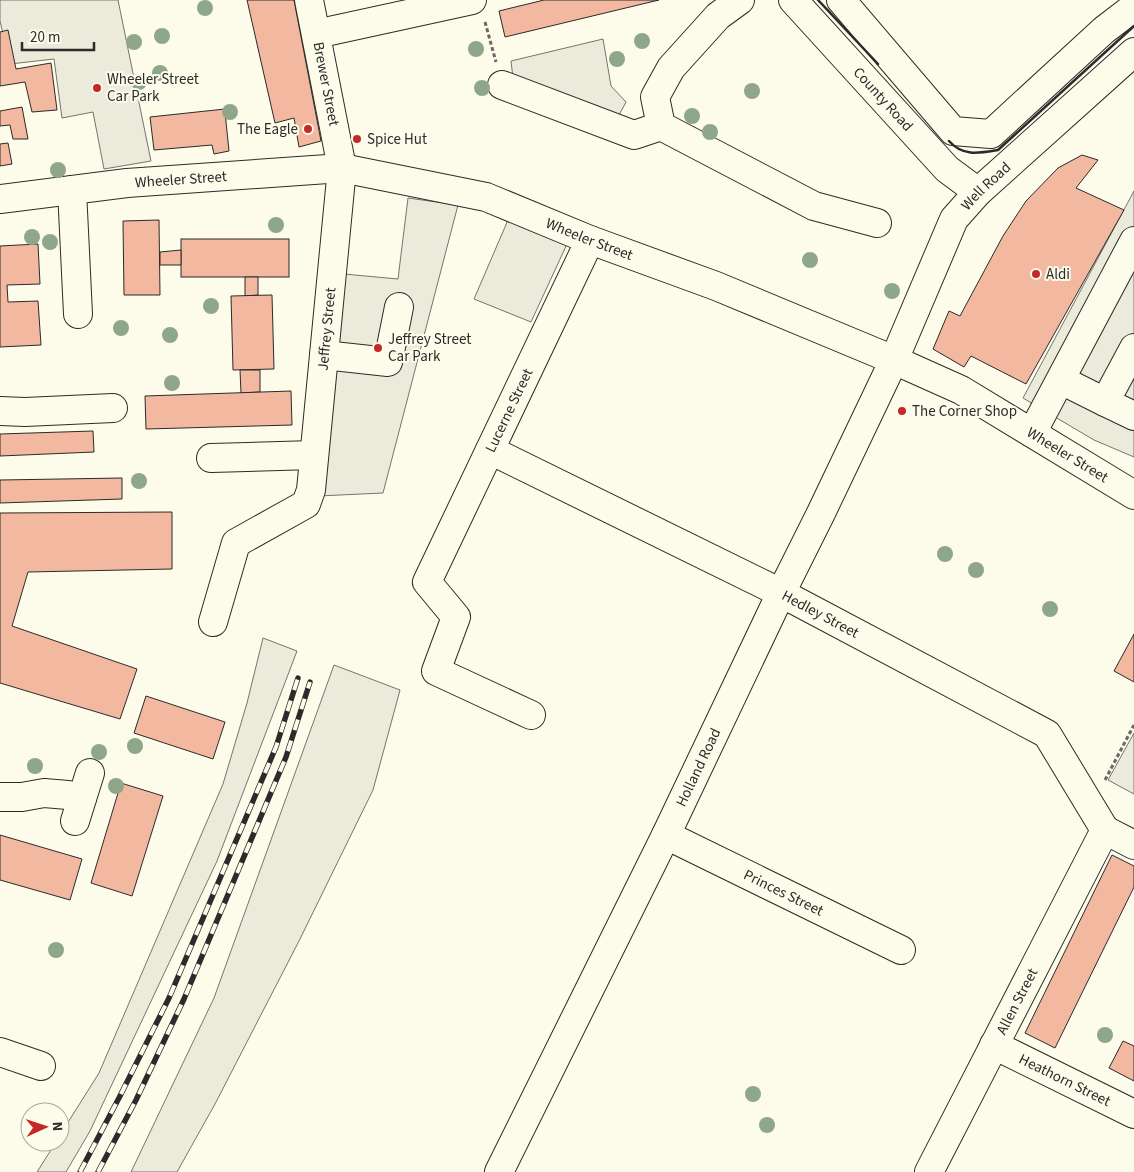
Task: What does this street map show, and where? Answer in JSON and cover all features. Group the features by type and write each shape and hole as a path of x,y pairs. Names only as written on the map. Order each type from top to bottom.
{"street":[{"name":"Brewer Street","path":"309,0 342,168"},
{"path":"661,126 655,97 671,68 718,16 740,0"},
{"name":"County Road","path":"793,0 947,169 978,192"},
{"path":"841,0 953,130 991,134 1104,30 1134,7"},
{"path":"316,34 478,9"},
{"name":"Well Road","path":"894,360 954,219 978,192 1134,52"},
{"path":"502,85 634,135 661,126 814,206 877,223"},
{"name":"Wheeler Street","path":"0,199 127,183 342,168 486,197 590,240 716,286 961,390 1134,494"},
{"name":"Jeffrey Street","path":"213,622 236,543 306,504 311,490 342,168"},
{"path":"72,190 78,314"},
{"name":"Lucerne Street","path":"531,716 436,671 456,617 427,582 590,240"},
{"path":"1032,433 1134,241"},
{"path":"324,355 388,362 400,307"},
{"path":"1106,402 1134,348"},
{"name":"Holland Road","path":"499,1172 666,835 894,360"},
{"path":"1061,380 1134,416"},
{"path":"0,412 113,408"},
{"name":"Hedley Street","path":"490,450 781,593 1047,734 1105,830"},
{"path":"211,458 314,455"},
{"path":"0,797 22,797 44,793 68,795 79,810 90,773"},
{"path":"1105,830 1134,845"},
{"name":"Allen Street","path":"929,1172 1105,830"},
{"name":"Princes Street","path":"666,835 901,950"},
{"name":"Heathorn Street","path":"994,1045 1134,1114"},
{"path":"0,1052 41,1066"}],"path":[{"path":"478,9 502,85"},
{"path":"1091,807 1134,725"}],"shaded area":[{"name":"Wheeler Street Car Park","path":"0,0 118,0 151,161 104,169 93,112 62,118 54,59 10,64 0,21"},
{"path":"603,39 611,86 626,102 618,117 513,78 511,61"},
{"path":"1134,191 1134,457 1094,440 1023,398"},
{"name":"Jeffrey Street Car Park","path":"408,198 458,205 383,493 318,496 344,274 398,279"},
{"path":"508,220 567,244 531,322 474,299"},
{"path":"263,638 297,651 217,861 90,1131 66,1172 37,1172 50,1152 70,1152 70,1119 99,1073 223,784 247,703"},
{"path":"334,665 400,690 373,790 299,941 215,1104 177,1172 131,1172 214,998"},
{"path":"1134,733 1134,794 1108,780"}],"building":[{"path":"247,0 294,0 321,141 299,147 294,118 275,123"},
{"path":"544,0 659,0 505,37 499,11"},
{"path":"8,30 16,69 51,63 57,110 32,112 25,82 0,86 0,32"},
{"path":"22,107 28,139 13,139 10,125 0,126 0,111"},
{"path":"225,109 229,151 214,154 212,145 154,150 150,117"},
{"path":"8,143 12,164 0,166 0,144"},
{"name":"Aldi","path":"1082,155 1098,160 1076,188 1124,210 1026,384 971,356 964,367 933,349 949,311 960,316 1003,236 1026,201 1058,168"},
{"path":"159,220 160,295 124,295 123,221"},
{"path":"181,239 289,239 289,277 181,277"},
{"path":"38,244 40,284 7,285 8,302 38,301 41,345 0,347 0,246"},
{"path":"181,250 181,265 160,265 160,252"},
{"path":"245,277 258,277 258,295 245,296"},
{"path":"272,295 274,369 233,370 231,296"},
{"path":"240,370 260,370 260,392 241,393"},
{"path":"291,391 292,425 146,429 145,396"},
{"path":"93,431 94,452 0,456 0,434"},
{"path":"122,478 122,499 0,503 0,480"},
{"path":"172,512 172,569 28,572 12,626 137,669 120,719 0,683 0,513"},
{"path":"1134,634 1134,682 1114,671"},
{"path":"146,696 225,722 213,759 134,733"},
{"path":"121,783 163,796 132,896 91,883"},
{"path":"0,835 82,859 70,900 0,880"},
{"path":"1112,855 1134,866 1134,887 1055,1048 1025,1033"},
{"path":"1123,1041 1134,1046 1134,1081 1109,1068"}],"railway":[{"path":"80,1172 169,998 276,747 298,678"},
{"path":"98,1172 136,1100 184,999 286,757 310,682"}],"wall":[{"path":"818,0 878,64"},
{"path":"949,141 960,150 966,152 978,153 998,150 1134,26"}],"place":[{"name":"Wheeler Street Car Park","path":"97,88"},
{"name":"The Eagle","path":"308,129"},
{"name":"Spice Hut","path":"357,139"},
{"name":"Aldi","path":"1036,274"},
{"name":"Jeffrey Street Car Park","path":"378,348"},
{"name":"The Corner Shop","path":"902,411"}]}
